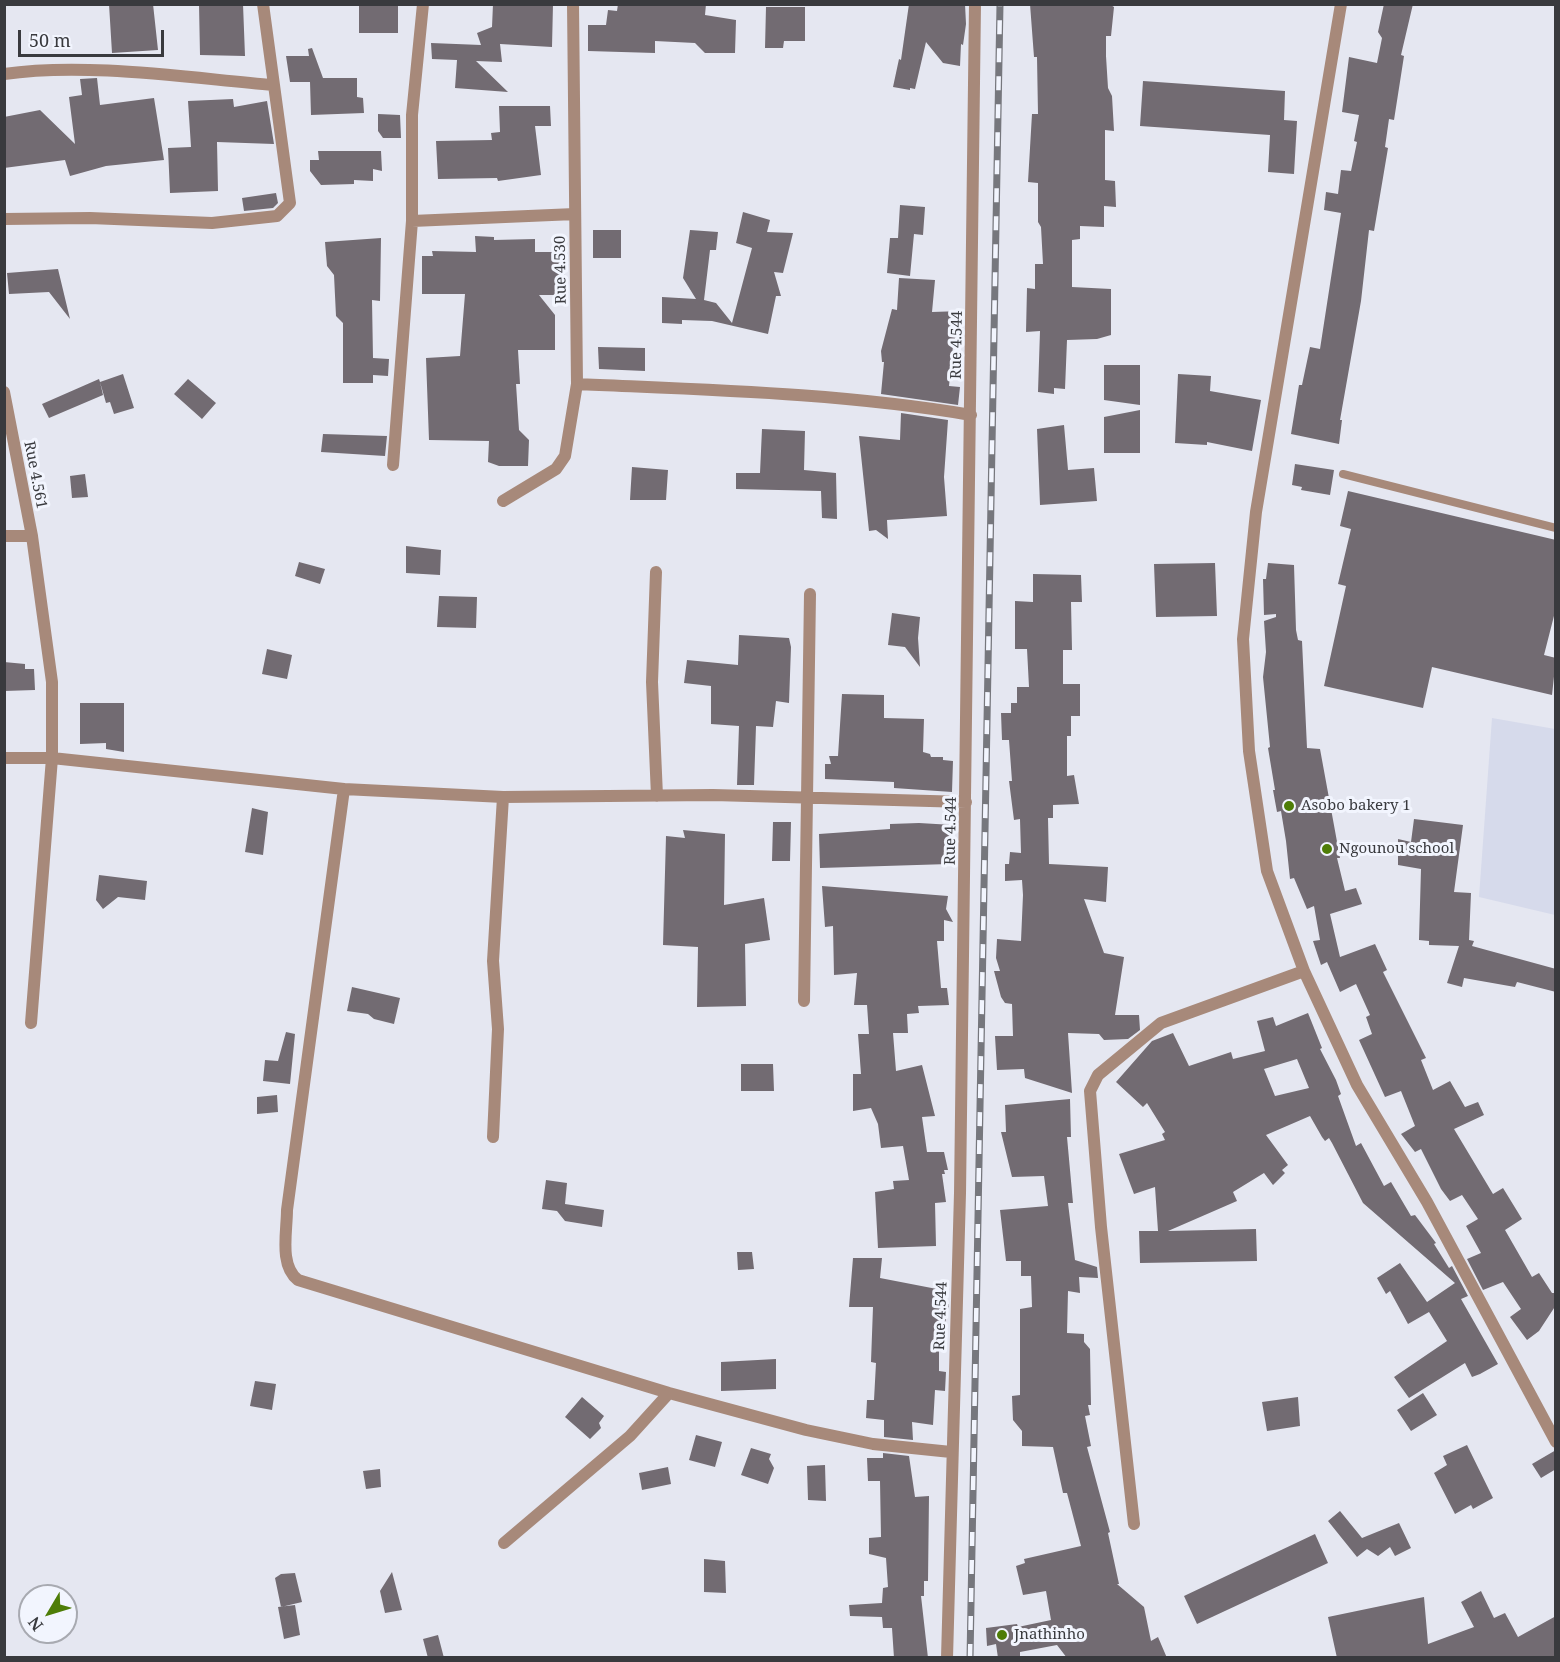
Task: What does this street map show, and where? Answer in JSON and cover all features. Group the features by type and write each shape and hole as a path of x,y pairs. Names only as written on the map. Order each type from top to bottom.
{"street":[{"path":"4,219 90,218 212,223 277,216 290,203 263,4"},
{"path":"393,465 412,221 412,115 423,4"},
{"name":"Rue 4.530","path":"504,501 549,475 565,456 578,384 573,4"},
{"name":"Rue 4.544","path":"947,1658 960,1193 975,4"},
{"path":"1341,4 1256,512 1243,639 1249,751 1267,871 1304,971 1357,1085 1427,1202 1556,1442"},
{"path":"4,74 34,69 147,74 273,85"},
{"path":"412,221 575,214"},
{"path":"578,384 806,395 920,406 971,415"},
{"name":"Rue 4.561","path":"4,392 32,536 52,682 52,758 31,1023"},
{"path":"4,536 32,536"},
{"path":"656,572 652,682 657,796"},
{"path":"804,1001 809,798 810,594"},
{"path":"4,758 52,758 344,789 503,798 657,796 966,802"},
{"path":"344,789 287,1210 287,1265 290,1274 309,1283 669,1393 806,1430 862,1442 951,1452"},
{"path":"494,1137 498,1029 493,961 503,798"},
{"path":"1134,1524 1101,1227 1090,1091 1098,1075 1161,1023 1304,971"},
{"path":"504,1543 630,1436 669,1393"}],"lane":[{"path":"1343,474 1556,528"}],"shaded area":[{"path":"1492,718 1555,729 1555,915 1479,897"}],"building":[{"path":"109,4 153,4 158,50 112,53"},
{"path":"199,4 243,4 245,56 200,55"},
{"path":"359,4 398,4 398,33 359,33"},
{"path":"493,4 553,4 552,47 500,44 502,62 476,61 508,92 455,88 457,60 432,59 431,43 481,45 477,33 492,27"},
{"path":"618,4 706,4 705,15 736,20 735,53 705,53 695,43 655,41 655,53 588,51 588,25 606,25 608,10 617,11"},
{"path":"909,4 965,4 966,24 963,45 961,44 960,66 943,63 926,42 915,89 910,88 910,90 893,87 899,59 901,60"},
{"path":"1030,4 1109,4 1114,7 1111,36 1106,36 1108,88 1112,96 1114,131 1105,130 1105,180 1115,181 1116,207 1104,206 1104,227 1080,226 1080,239 1072,240 1072,287 1111,289 1111,335 1097,339 1067,340 1065,389 1054,388 1054,394 1038,392 1040,331 1026,332 1027,288 1035,289 1035,264 1043,264 1041,227 1038,222 1038,183 1028,182 1032,114 1038,114 1037,57 1034,57"},
{"path":"1384,4 1413,4 1401,55 1404,56 1394,120 1389,119 1385,147 1388,148 1374,231 1369,230 1361,301 1340,420 1342,420 1339,444 1291,434 1299,385 1302,385 1310,347 1320,349 1341,213 1324,210 1326,192 1338,194 1341,170 1351,171 1357,142 1354,141 1359,115 1342,112 1349,57 1377,63 1382,38 1378,32"},
{"path":"766,7 805,7 805,41 784,41 783,48 765,48"},
{"path":"312,48 323,78 357,78 357,97 363,98 364,113 311,115 310,82 290,82 286,56 309,56 308,49"},
{"path":"97,78 100,105 154,98 164,160 106,166 70,176 65,160 4,168 4,117 40,110 75,144 69,97 82,95 80,79"},
{"path":"1143,81 1285,91 1284,120 1297,121 1294,174 1268,172 1270,135 1140,126"},
{"path":"233,99 234,107 267,101 274,144 217,142 218,191 170,193 168,148 191,147 188,101"},
{"path":"499,106 550,106 551,126 535,126 541,175 498,181 497,178 438,179 436,141 492,140 491,133 500,132"},
{"path":"378,114 400,115 401,138 383,138 378,131"},
{"path":"318,151 381,151 382,171 373,169 373,181 354,180 354,184 321,185 310,171 310,160 319,160"},
{"path":"276,193 278,203 273,208 244,211 242,198"},
{"path":"900,205 925,207 923,235 914,234 910,276 887,273 890,238 898,238"},
{"path":"743,212 770,220 767,232 793,233 783,273 774,272 781,296 776,296 768,334 712,321 682,320 682,324 662,323 662,297 696,299 683,278 690,230 718,232 716,250 710,250 704,300 716,303 732,323 752,248 736,243"},
{"path":"593,230 621,230 621,258 593,258"},
{"path":"475,236 494,237 494,240 535,239 535,252 565,252 565,295 539,295 555,315 555,350 518,350 520,384 516,384 519,430 529,440 528,466 499,466 488,462 489,441 429,440 426,358 460,356 465,294 422,294 422,256 433,256 432,251 476,252"},
{"path":"381,238 380,301 372,300 373,358 389,359 388,376 373,375 373,383 343,383 343,323 336,316 334,275 327,266 325,242"},
{"path":"58,269 70,319 49,292 9,294 7,273"},
{"path":"899,278 935,280 932,312 962,311 963,327 956,330 957,346 953,346 949,386 960,387 958,405 881,394 884,362 882,362 881,351 892,309 897,310"},
{"path":"598,347 645,348 645,371 599,369"},
{"path":"1104,365 1140,365 1140,405 1104,400"},
{"path":"123,374 134,408 114,414 110,402 106,403 100,382"},
{"path":"1178,374 1211,376 1210,391 1261,400 1252,451 1207,442 1207,445 1175,443"},
{"path":"99,379 103,395 49,418 42,404"},
{"path":"188,379 216,403 202,419 174,394"},
{"path":"1140,410 1140,453 1104,453 1104,417"},
{"path":"901,413 948,420 944,477 947,516 887,520 888,539 876,530 869,531 859,436 900,440"},
{"path":"1064,425 1068,470 1094,468 1097,501 1040,505 1037,429"},
{"path":"762,429 805,431 804,470 836,473 837,519 822,518 821,491 736,489 736,473 760,473"},
{"path":"323,434 387,436 385,456 321,452"},
{"path":"1295,464 1334,470 1330,495 1301,490 1302,487 1292,485"},
{"path":"632,467 668,470 666,500 630,500"},
{"path":"85,474 88,497 72,498 70,476"},
{"path":"1348,491 1556,540 1556,608 1544,655 1556,658 1552,695 1432,667 1423,708 1324,686 1346,586 1338,584 1351,529 1340,526"},
{"path":"406,546 441,550 440,575 406,573"},
{"path":"299,562 325,569 320,584 295,576"},
{"path":"1215,563 1217,616 1156,617 1154,564"},
{"path":"1268,563 1294,565 1296,630 1298,640 1302,641 1307,748 1320,749 1340,858 1337,858 1345,891 1356,888 1362,904 1330,914 1340,957 1375,944 1387,970 1383,972 1426,1058 1421,1060 1433,1090 1450,1081 1465,1107 1478,1102 1484,1115 1454,1129 1493,1194 1503,1188 1522,1219 1505,1230 1532,1277 1539,1273 1552,1293 1556,1293 1556,1305 1539,1331 1527,1340 1510,1317 1521,1309 1503,1282 1483,1290 1467,1259 1481,1253 1466,1226 1478,1219 1462,1195 1450,1201 1441,1189 1421,1149 1415,1152 1401,1134 1415,1126 1401,1091 1385,1097 1359,1040 1372,1034 1366,1017 1370,1015 1356,984 1340,992 1327,962 1321,965 1313,941 1320,940 1314,906 1307,909 1294,878 1290,879 1281,811 1277,812 1273,790 1275,790 1268,748 1270,747 1263,677 1266,652 1264,621 1276,617 1276,614 1264,615 1263,579 1266,579"},
{"path":"1033,574 1081,575 1082,602 1071,602 1072,650 1063,650 1063,684 1080,684 1080,716 1071,716 1071,736 1067,736 1067,776 1074,775 1079,804 1053,805 1053,818 1048,818 1049,864 1108,867 1106,902 1084,899 1104,953 1124,957 1115,1015 1139,1015 1140,1030 1128,1039 1104,1040 1099,1034 1068,1033 1072,1093 1025,1078 1024,1069 997,1070 995,1036 1013,1036 1012,1004 1005,1003 1001,997 994,971 1000,971 996,958 997,939 1021,941 1023,895 1022,880 1005,881 1005,864 1009,864 1010,852 1021,853 1020,819 1014,820 1009,781 1012,781 1009,740 1002,740 1001,713 1011,713 1011,703 1017,703 1017,687 1029,687 1027,649 1015,649 1015,601 1033,602"},
{"path":"439,596 477,597 476,628 437,627"},
{"path":"892,613 920,617 918,638 920,667 905,647 888,645"},
{"path":"739,635 789,638 791,647 789,703 776,701 773,727 756,726 754,785 737,785 739,726 711,724 711,686 684,683 687,660 738,665"},
{"path":"267,649 292,655 287,679 262,674"},
{"path":"4,662 25,664 25,669 34,669 35,690 4,691"},
{"path":"842,694 884,695 884,718 924,719 923,752 930,754 931,757 943,757 943,760 953,761 952,792 894,788 894,782 825,779 825,764 831,764 829,756 838,756"},
{"path":"80,703 124,703 124,752 106,749 106,743 80,744"},
{"path":"252,808 268,812 263,855 245,852"},
{"path":"1414,819 1463,825 1454,892 1471,893 1469,940 1474,941 1472,946 1556,969 1556,992 1517,982 1515,987 1464,978 1462,987 1447,983 1459,946 1429,945 1429,941 1419,940 1421,869 1398,865 1398,839 1411,842"},
{"path":"773,822 791,822 790,861 772,861"},
{"path":"890,824 953,825 953,840 948,841 949,864 820,868 819,834 890,829"},
{"path":"683,830 725,834 724,905 764,898 770,940 745,944 746,1006 697,1007 698,947 663,945 666,836 685,838"},
{"path":"99,875 147,881 145,900 118,897 103,909 96,900"},
{"path":"822,886 948,896 946,909 953,922 944,920 944,941 937,941 941,988 947,988 949,1005 918,1006 919,1013 907,1014 908,1033 893,1033 896,1071 922,1065 935,1116 922,1117 927,1152 944,1152 948,1170 944,1170 945,1174 942,1174 946,1202 935,1203 936,1246 878,1248 875,1192 894,1189 893,1181 909,1180 903,1146 881,1148 878,1124 871,1108 853,1111 853,1074 861,1074 858,1034 869,1034 867,1005 854,1005 857,973 834,975 833,926 825,927"},
{"path":"352,987 400,998 394,1024 374,1019 368,1014 347,1011"},
{"path":"1308,1013 1322,1048 1320,1049 1336,1080 1341,1094 1338,1096 1356,1146 1361,1143 1384,1186 1391,1182 1411,1216 1415,1215 1436,1243 1434,1244 1449,1268 1452,1266 1468,1296 1461,1299 1498,1364 1472,1377 1465,1363 1409,1398 1394,1377 1447,1341 1429,1312 1408,1324 1390,1291 1386,1294 1377,1278 1400,1263 1427,1302 1455,1283 1363,1203 1329,1138 1325,1141 1310,1116 1266,1135 1288,1165 1282,1170 1285,1173 1273,1185 1264,1173 1233,1192 1237,1201 1168,1231 1256,1229 1257,1261 1140,1263 1139,1231 1158,1231 1155,1187 1134,1194 1119,1154 1165,1140 1162,1134 1165,1132 1147,1103 1143,1107 1116,1082 1152,1041 1173,1033 1189,1066 1231,1052 1233,1059 1265,1051 1257,1021 1273,1017 1276,1026","holes":["1297,1059 1309,1088 1275,1096 1264,1069"]},
{"path":"286,1032 295,1034 290,1084 263,1081 265,1060 278,1061"},
{"path":"741,1064 773,1064 774,1091 741,1091"},
{"path":"277,1095 278,1112 257,1114 257,1097"},
{"path":"1070,1099 1071,1137 1067,1137 1073,1203 1068,1203 1075,1260 1097,1267 1098,1278 1079,1277 1080,1293 1068,1291 1067,1333 1084,1334 1084,1342 1090,1349 1091,1405 1088,1405 1090,1415 1085,1416 1091,1446 1087,1447 1110,1532 1108,1533 1119,1584 1117,1584 1144,1607 1151,1641 1158,1637 1167,1658 1067,1658 1057,1645 1020,1652 1020,1658 998,1658 996,1644 987,1646 986,1628 1017,1624 1018,1627 1051,1620 1046,1591 1023,1595 1016,1566 1025,1563 1024,1559 1081,1546 1067,1493 1063,1493 1053,1447 1022,1446 1022,1431 1013,1420 1012,1396 1020,1395 1020,1309 1032,1307 1031,1276 1021,1276 1021,1261 1006,1261 1000,1210 1048,1206 1044,1176 1012,1177 1001,1132 1006,1132 1005,1105"},
{"path":"546,1180 567,1183 565,1204 604,1210 602,1227 565,1221 557,1211 542,1209"},
{"path":"737,1252 752,1252 754,1269 738,1270"},
{"path":"853,1258 882,1258 880,1278 942,1290 941,1303 949,1304 945,1324 939,1323 939,1371 946,1372 945,1391 935,1390 933,1425 912,1422 913,1440 884,1437 884,1420 866,1418 867,1400 874,1400 876,1363 871,1362 873,1307 849,1307"},
{"path":"776,1359 776,1389 721,1391 721,1362"},
{"path":"255,1381 276,1384 272,1410 250,1406"},
{"path":"1423,1393 1437,1415 1411,1431 1397,1410"},
{"path":"582,1397 604,1416 599,1423 601,1428 590,1439 565,1417"},
{"path":"1298,1397 1300,1426 1267,1431 1262,1402"},
{"path":"696,1435 722,1442 715,1467 689,1460"},
{"path":"1467,1445 1493,1498 1473,1509 1471,1505 1455,1514 1434,1473 1447,1465 1443,1456"},
{"path":"751,1448 771,1454 769,1459 774,1468 768,1484 741,1475"},
{"path":"1556,1450 1556,1469 1541,1478 1532,1464"},
{"path":"883,1453 909,1456 915,1497 929,1496 928,1581 924,1581 924,1596 921,1596 928,1658 894,1658 892,1628 883,1628 882,1617 850,1616 849,1605 882,1603 883,1588 888,1587 886,1558 869,1554 869,1538 881,1537 880,1481 868,1481 867,1458 883,1458"},
{"path":"825,1465 826,1501 808,1500 807,1466"},
{"path":"668,1467 671,1484 642,1490 639,1473"},
{"path":"380,1469 381,1487 366,1489 363,1471"},
{"path":"1340,1511 1362,1538 1399,1523 1411,1548 1395,1556 1390,1547 1378,1556 1367,1549 1357,1557 1328,1521"},
{"path":"1315,1534 1328,1563 1197,1624 1184,1596"},
{"path":"704,1559 725,1561 726,1593 704,1592"},
{"path":"392,1572 402,1610 385,1613 380,1591"},
{"path":"295,1573 302,1602 281,1607 275,1578 281,1574"},
{"path":"1481,1591 1494,1618 1505,1613 1518,1637 1556,1616 1556,1658 1337,1658 1328,1617 1424,1597 1428,1644 1474,1627 1461,1602"},
{"path":"295,1605 300,1635 284,1639 278,1607"},
{"path":"438,1635 444,1658 428,1658 423,1639"}],"railway":[{"path":"970,1658 1000,4"}],"place":[{"name":"Asobo bakery 1","path":"1289,806"},
{"name":"Ngounou school","path":"1327,849"},
{"name":"Jnathinho","path":"1002,1635"}]}
